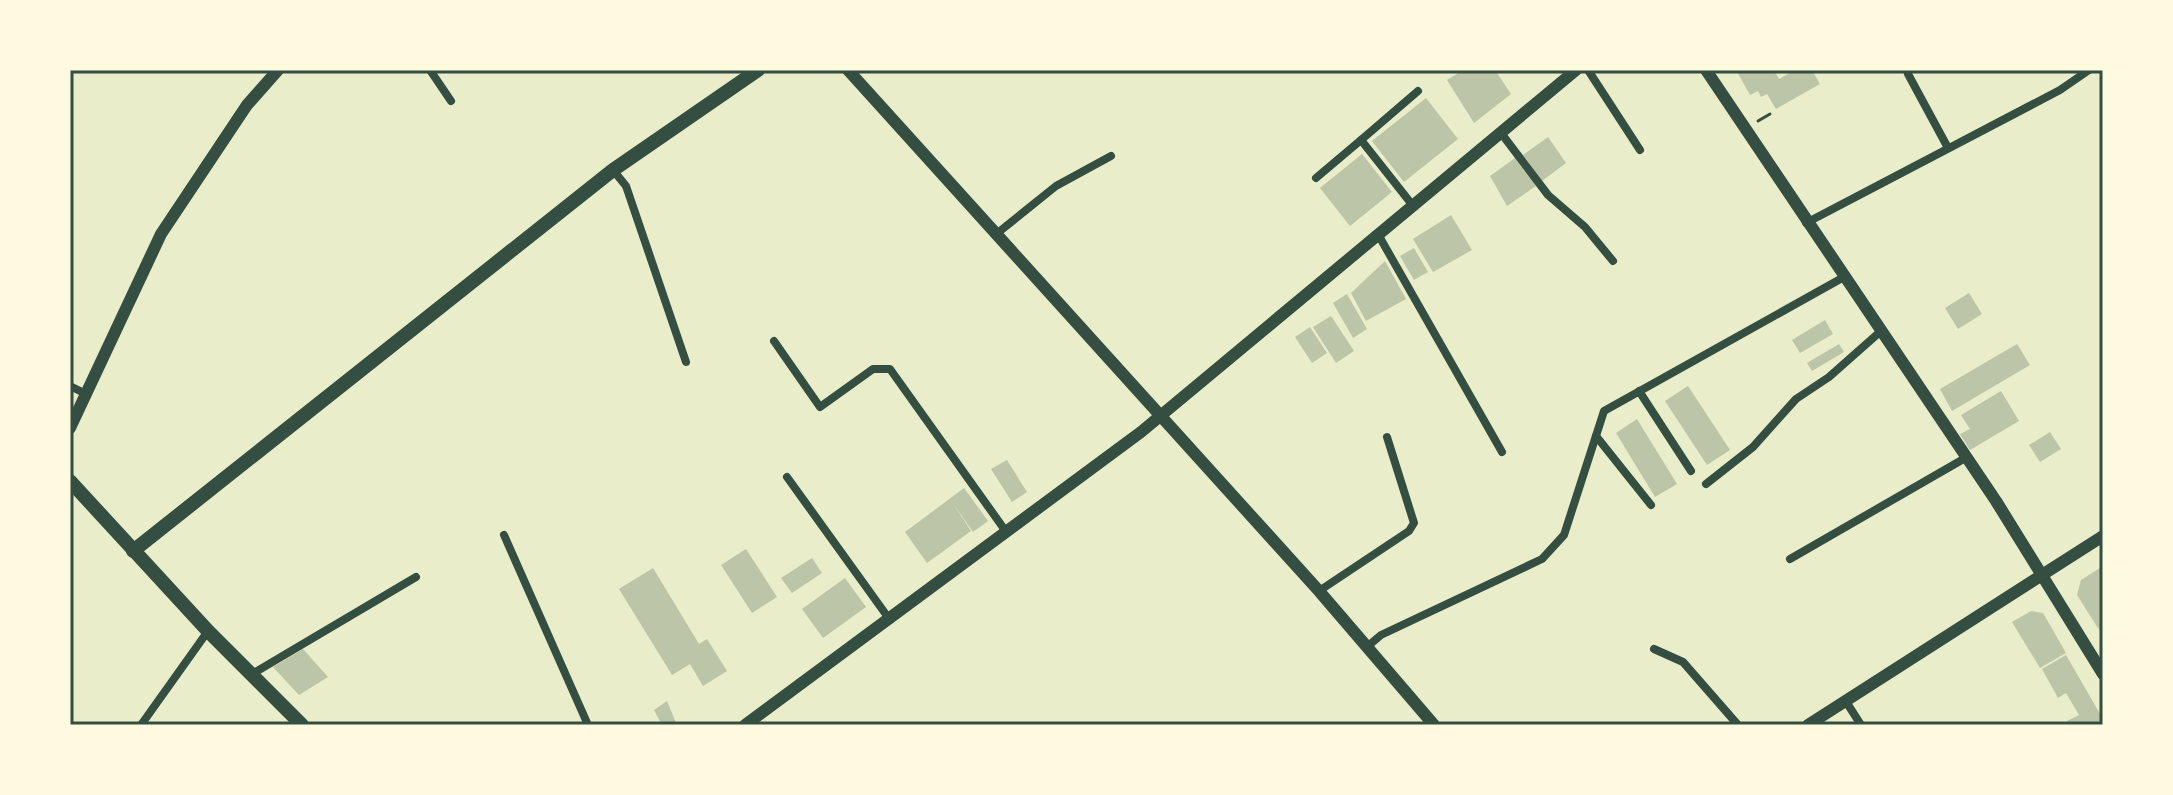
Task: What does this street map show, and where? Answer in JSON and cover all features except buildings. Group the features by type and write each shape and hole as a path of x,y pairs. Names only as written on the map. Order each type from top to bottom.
{"main road":[{"path":"133,551 613,170 758,70"},
{"path":"70,481 208,631 302,725"}],"street":[{"path":"70,428 161,234 247,105 278,70"},
{"path":"430,70 451,101"},
{"path":"848,70 1319,591 1434,725"},
{"path":"745,725 1008,534 1161,416 1576,70"},
{"path":"1588,70 1640,150"},
{"path":"1706,70 1806,223 1967,457 2103,674"},
{"path":"1806,223 2060,90 2089,70"},
{"path":"1908,74 1948,148"},
{"path":"1316,178 1418,91"},
{"path":"1501,133 1548,195 1585,227 1613,261"},
{"path":"1361,140 1414,207"},
{"path":"995,235 1056,186 1111,156"},
{"path":"613,170 626,186 686,362"},
{"path":"1379,236 1502,452"},
{"path":"1368,646 1381,635 1542,559 1564,535 1604,411 1844,277"},
{"path":"1706,484 1753,447 1796,399 1829,377 1881,331"},
{"path":"774,341 820,407 873,369 890,369 1008,534"},
{"path":"70,386 86,394"},
{"path":"1639,391 1691,471"},
{"path":"1596,436 1651,505"},
{"path":"1319,591 1409,531 1414,523 1387,437"},
{"path":"1790,559 1967,457"},
{"path":"787,477 890,620"},
{"path":"504,535 588,725"},
{"path":"1808,725 2103,536"},
{"path":"252,674 416,577"},
{"path":"141,725 208,631"},
{"path":"1654,649 1683,662 1738,725"},
{"path":"1845,700 1861,725"}]}
